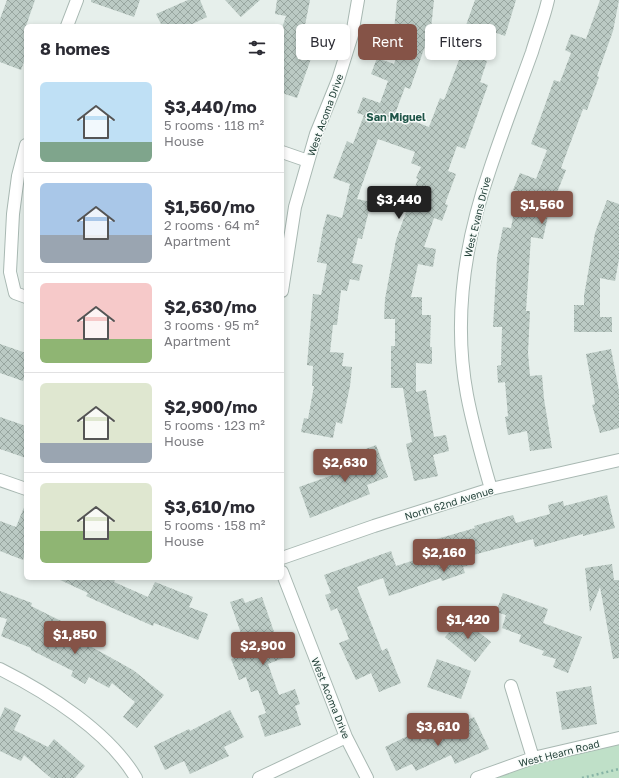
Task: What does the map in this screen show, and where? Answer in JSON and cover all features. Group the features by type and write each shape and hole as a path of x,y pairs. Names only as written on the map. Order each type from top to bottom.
{"street":[{"path":"69,24 77,0"},
{"name":"West Acoma Drive","path":"284,278 295,207 316,134 338,80 352,35 358,0"},
{"name":"West Evans Drive","path":"491,489 473,423 462,362 461,334 464,269 478,204 521,83 548,0"},
{"path":"20,295 10,272 13,214 18,176 24,153"},
{"name":"West Acoma Drive","path":"284,153 308,161"},
{"name":"North 62nd Avenue","path":"284,557 374,526 491,489 619,460"},
{"path":"0,480 24,488"},
{"name":"West Acoma Drive","path":"284,577 346,737 367,778"},
{"path":"0,669 49,697 92,729 122,757 136,778"},
{"path":"511,686 533,758"},
{"path":"259,778 346,737"},
{"name":"West Hearn Road","path":"477,778 533,758 619,738"}],"path":[{"path":"582,778 619,769"}],"green space":[{"path":"619,738 619,778 477,778"}],"building":[{"path":"7,0 35,0 27,24 24,24 24,62 21,70 0,62 0,19"},
{"path":"91,0 140,0 134,17 91,2"},
{"path":"188,0 200,0 207,17 192,24 161,24 156,14"},
{"path":"225,0 260,0 241,17"},
{"path":"277,0 310,0 305,24 296,24 296,60 310,60 297,98 284,94 283,24 286,16 275,14"},
{"path":"397,0 434,0 432,24 425,24 425,46 410,89 405,87 395,114 429,127 440,98 444,100 459,60 487,61 480,82 488,85 465,149 457,146 448,171 456,174 445,204 448,205 442,221 434,218 424,247 436,249 433,267 418,264 411,297 422,297 422,315 431,315 430,347 432,347 432,364 416,363 416,392 426,390 434,437 446,435 449,451 433,455 438,476 414,481 406,444 412,442 403,388 391,388 391,346 395,346 395,319 384,319 385,299 396,240 421,167 411,163 415,152 378,139 357,199 371,202 362,239 358,238 352,263 363,265 359,281 350,279 347,291 341,290 337,325 333,325 330,352 344,353 342,366 352,367 350,386 342,424 336,422 333,438 301,432 304,418 308,419 314,386 312,386 313,366 307,365 313,294 321,295 327,264 317,262 323,229 327,214 342,218 350,184 333,178 347,141 353,144 364,115 357,113 363,97 380,103 388,81 371,74 376,60 383,60 394,64 395,60 417,60 417,24 395,24"},
{"path":"475,0 516,0 505,36 496,33 496,24 466,24"},
{"path":"600,0 619,0 613,31 587,110 583,109 561,168 566,170 548,215 543,239 531,237 526,311 530,311 528,353 530,376 542,375 544,399 552,448 530,451 527,431 508,435 505,417 508,416 505,382 498,383 497,366 501,365 502,327 493,327 497,258 503,227 511,228 518,191 513,190 520,173 536,179 547,150 531,144 554,80 560,82 571,53 565,50 571,34 586,39"},
{"path":"607,200 619,204 619,259 615,281 600,278 600,317 612,317 612,332 574,332 574,305 584,305 584,296 595,233"},
{"path":"0,344 24,352 23,381 0,373"},
{"path":"611,349 619,391 619,428 600,433 592,405 595,404 586,354"},
{"path":"0,417 24,425 24,457 0,449"},
{"path":"376,445 388,477 367,485 370,494 310,518 299,487 344,471 342,465 350,462 348,456"},
{"path":"607,495 615,528 583,536 583,534 535,547 533,539 473,555 475,563 463,567 465,573 442,581 441,578 389,596 383,578 357,587 382,651 387,648 401,683 379,692 371,673 356,680 339,643 349,639 337,608 331,611 325,595 331,593 324,575 391,551 396,566 418,559 420,562 430,559 429,555 434,554 430,541 513,515 516,523 550,514 548,505 563,501 564,506"},
{"path":"24,507 23,560 0,551 0,521 16,527"},
{"path":"612,564 614,580 619,580 619,658 613,659 600,587 590,612 585,568"},
{"path":"60,580 115,580 114,582 148,597 155,582 193,597 189,607 208,614 198,640 154,623 153,626 86,596 88,593"},
{"path":"0,591 32,603 31,606 69,625 64,636 87,647 88,645 133,670 164,695 137,728 123,717 135,702 112,683 109,688 89,677 85,684 71,676 73,671 31,650 31,648 1,636 7,619 0,617"},
{"path":"503,593 548,609 543,623 582,637 568,673 553,667 556,659 542,655 544,651 519,642 521,635 502,628 506,615 496,612"},
{"path":"262,597 283,658 268,664 279,695 295,689 300,704 295,706 301,725 265,737 258,716 266,713 258,690 251,692 246,677 239,680 231,659 248,653 230,602 243,598 245,603"},
{"path":"461,618 491,642 475,662 445,637"},
{"path":"437,659 471,671 461,699 427,687"},
{"path":"591,686 597,724 562,730 556,692"},
{"path":"5,707 21,715 14,730 48,747 54,739 85,766 75,778 51,778 24,755 21,761 0,751 0,718"},
{"path":"230,710 244,737 224,747 229,756 190,774 184,761 165,770 154,746 189,729 190,731"},
{"path":"474,717 489,749 455,764 451,755 416,771 412,764 396,771 385,747 418,731 422,741"}],"district":[{"name":"San Miguel","path":"396,117"}]}
